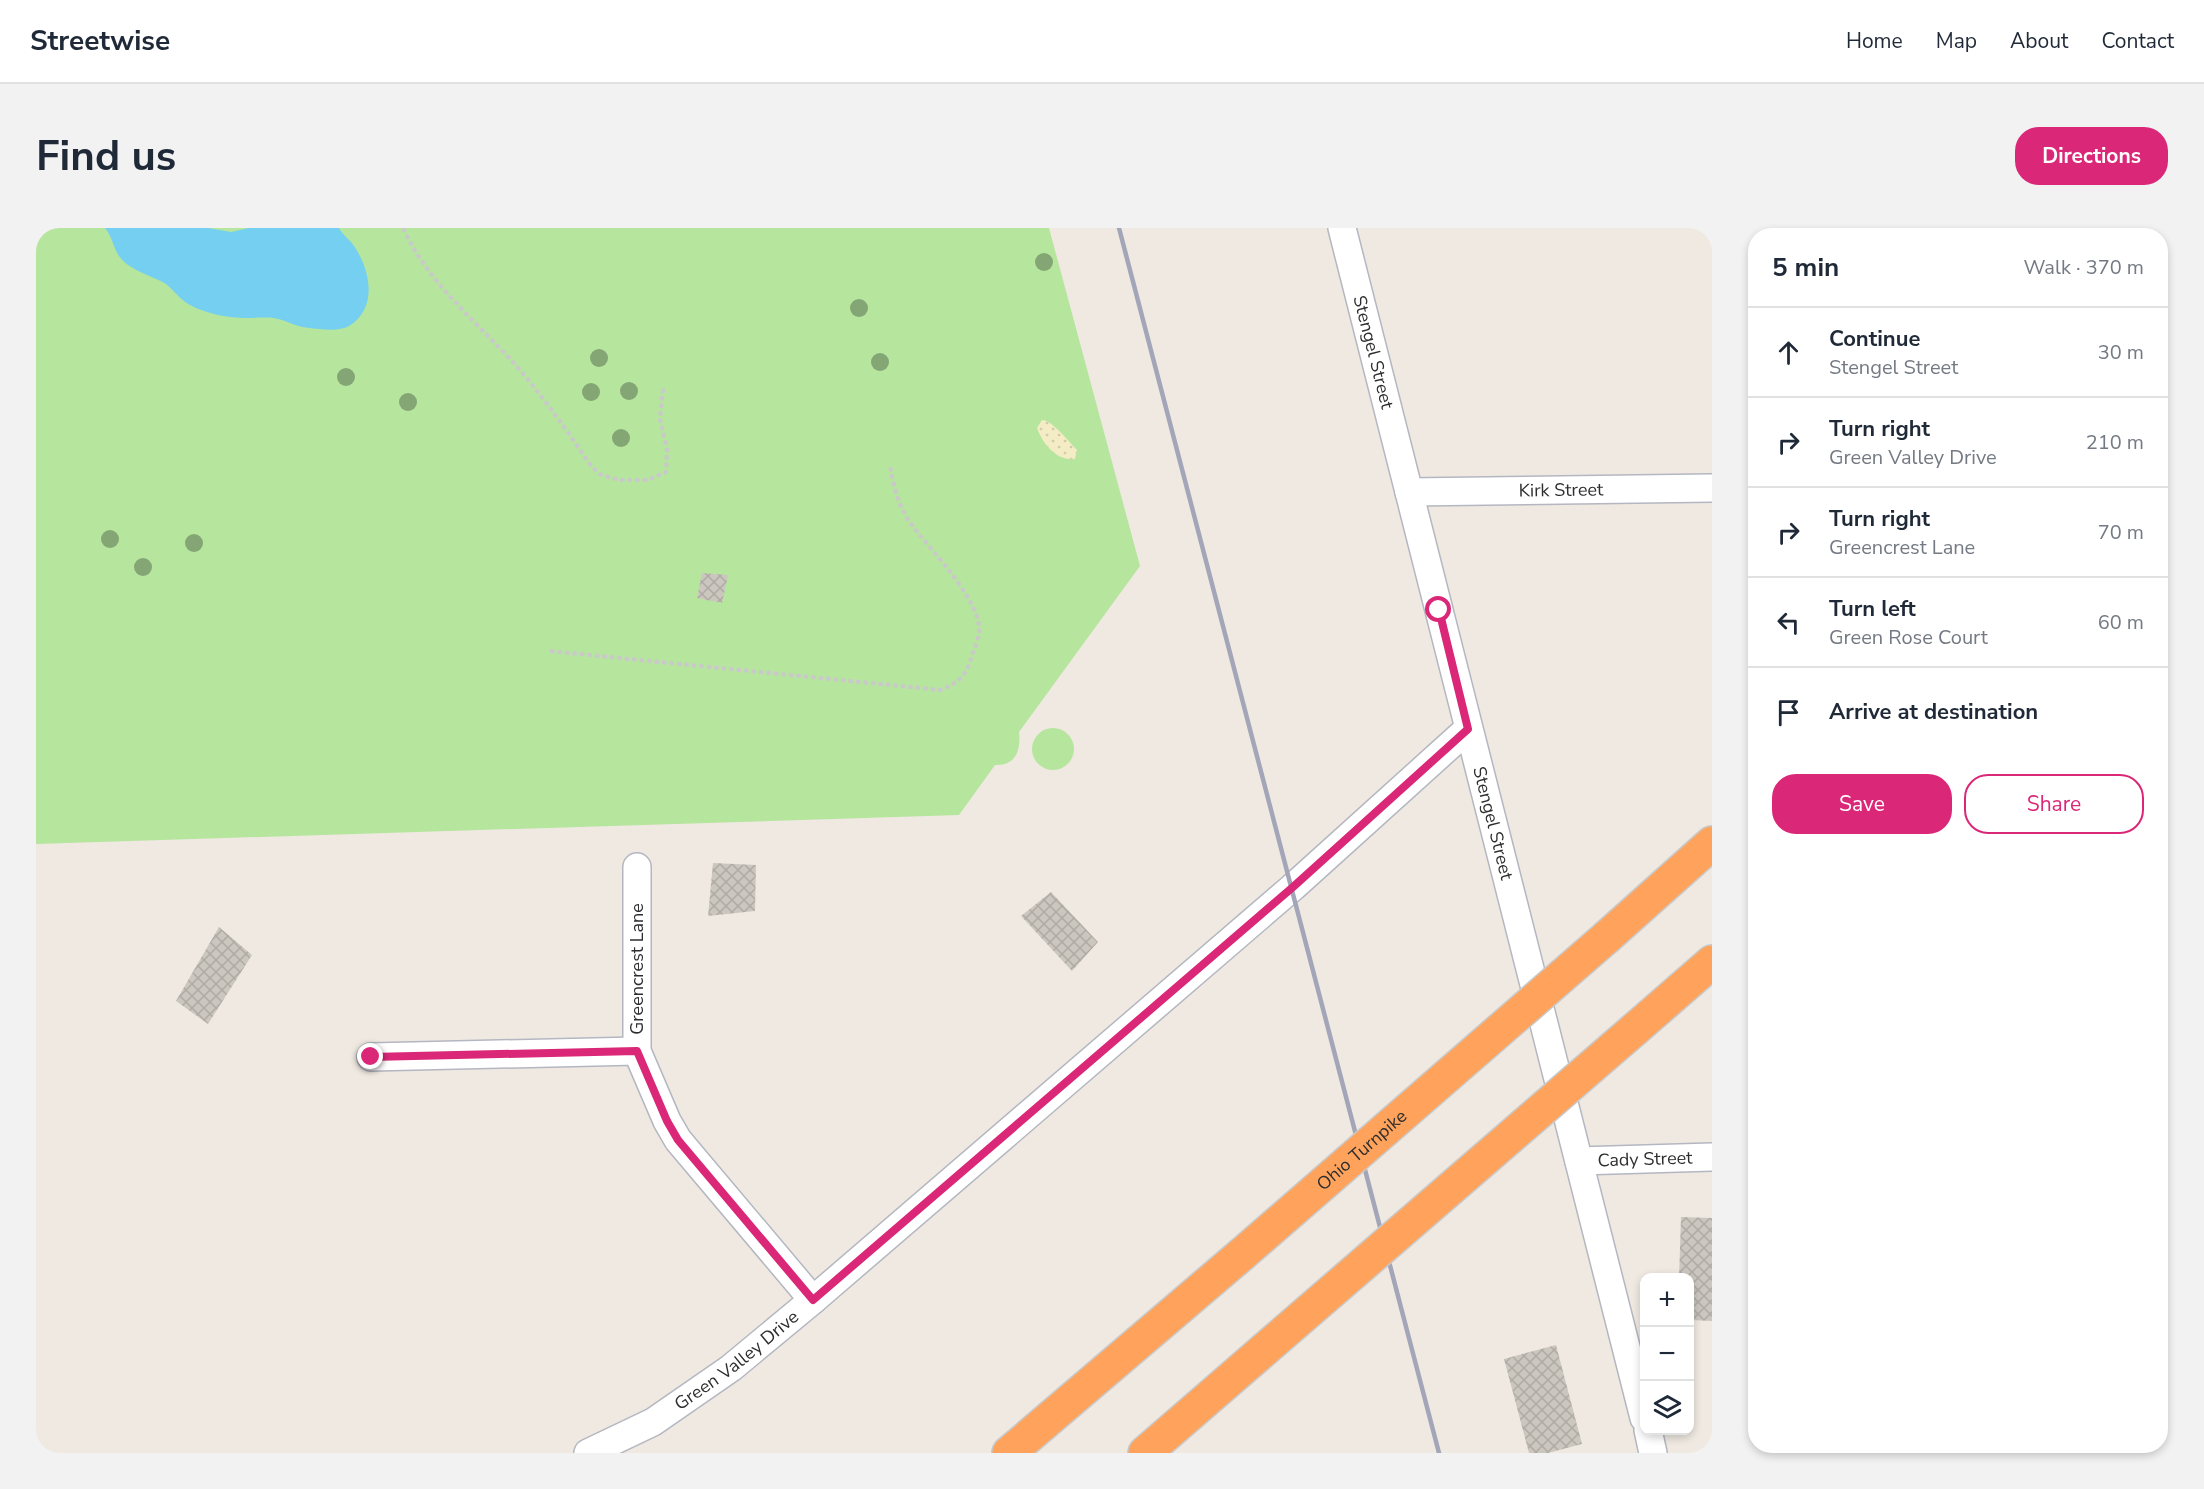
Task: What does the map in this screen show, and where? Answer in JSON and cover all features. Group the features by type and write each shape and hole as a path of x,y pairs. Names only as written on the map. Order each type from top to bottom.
{"highway":[{"name":"Ohio Turnpike","path":"1009,1453 1241,1255 1712,843"},
{"path":"1145,1453 1712,962"}],"street":[{"name":"Stengel Street","path":"1342,228 1640,1402"},
{"name":"Kirk Street","path":"1409,492 1712,488"},
{"name":"Green Valley Drive","path":"588,1453 652,1422 731,1368 1302,879 1468,729"},
{"name":"Greencrest Lane","path":"637,867 637,1051 667,1121 678,1140 813,1300"},
{"path":"371,1057 637,1051"},
{"name":"Cady Street","path":"1579,1161 1712,1157"},
{"path":"1649,1435 1653,1453"}],"path":[{"path":"403,228 424,267 444,292 525,376 591,466 601,475 620,480 648,480 666,472 667,449 660,419 663,388"},
{"path":"550,651 940,690 955,685 964,676 971,660 979,631 976,614 966,593 909,520 893,486 890,465"}],"green space":[{"path":"36,228 1049,228 1140,566 1019,732 1016,756 1008,763 995,765 959,815 36,844"},
{"path":"1053,728 1068,734 1074,749 1068,764 1053,770 1038,764 1032,749 1038,734"}],"sand":[{"path":"1042,420 1055,427 1077,450 1075,459 1062,457 1051,450 1037,428"}],"water":[{"path":"105,228 208,228 231,232 249,228 339,228 354,246 365,269 369,290 367,300 358,319 345,328 335,330 304,327 274,318 240,318 210,313 190,305 166,284 124,261 119,256"}],"building":[{"path":"702,573 728,575 722,603 697,598"},
{"path":"713,863 756,865 755,911 708,916"},
{"path":"1051,892 1098,942 1072,971 1021,916"},
{"path":"219,927 252,955 208,1024 176,1001"},
{"path":"1681,1217 1712,1218 1712,1321 1694,1320 1694,1273 1679,1273"},
{"path":"1556,1345 1582,1444 1548,1453 1529,1453 1504,1359"}],"railway":[{"path":"1119,228 1439,1453"}],"route":[{"path":"371,1057 637,1051 667,1121 678,1140 813,1300 1293,887 1468,729 1439,610"}]}
